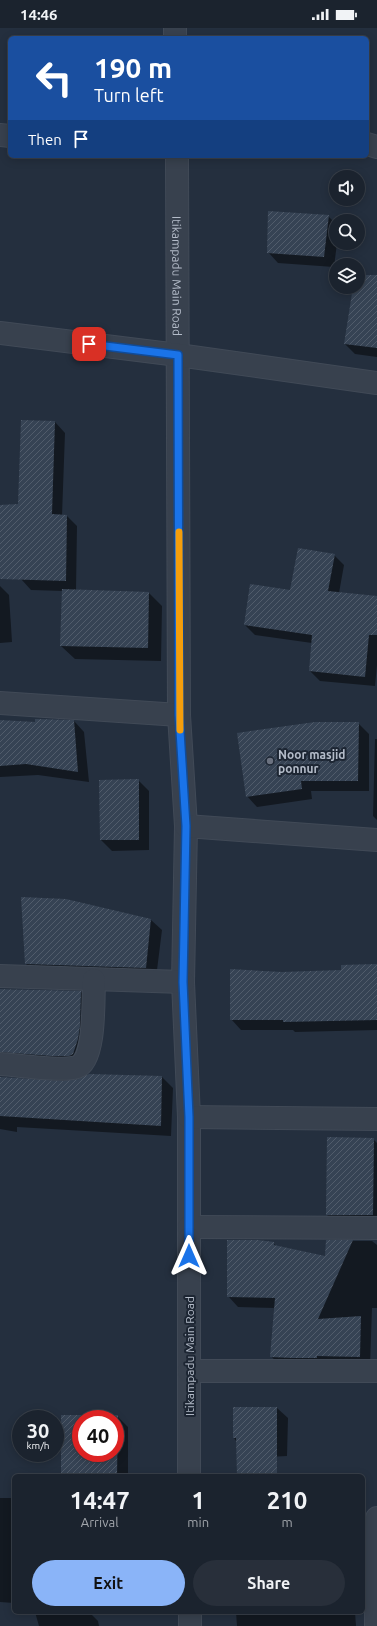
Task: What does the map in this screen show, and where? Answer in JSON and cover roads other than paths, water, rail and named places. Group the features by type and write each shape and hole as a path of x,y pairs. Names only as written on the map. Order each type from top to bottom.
{"street":[{"name":"Itikampadu Main Road","path":"173,158 178,355 179,715 186,826 183,982 189,1117 190,1474"},
{"path":"0,333 178,355 377,383"},
{"path":"0,703 179,715"},
{"path":"186,826 377,840"},
{"path":"0,976 183,982"},
{"path":"0,1064 61,1068 78,1066 87,1058 92,1036 94,980"},
{"path":"189,1117 377,1119"},
{"path":"189,1227 377,1228"},
{"path":"189,1371 377,1371"},
{"path":"376,1626 377,1518"},
{"path":"190,1614 190,1626"}],"place":[{"name":"Noor masjid ponnur","path":"270,761"}]}
